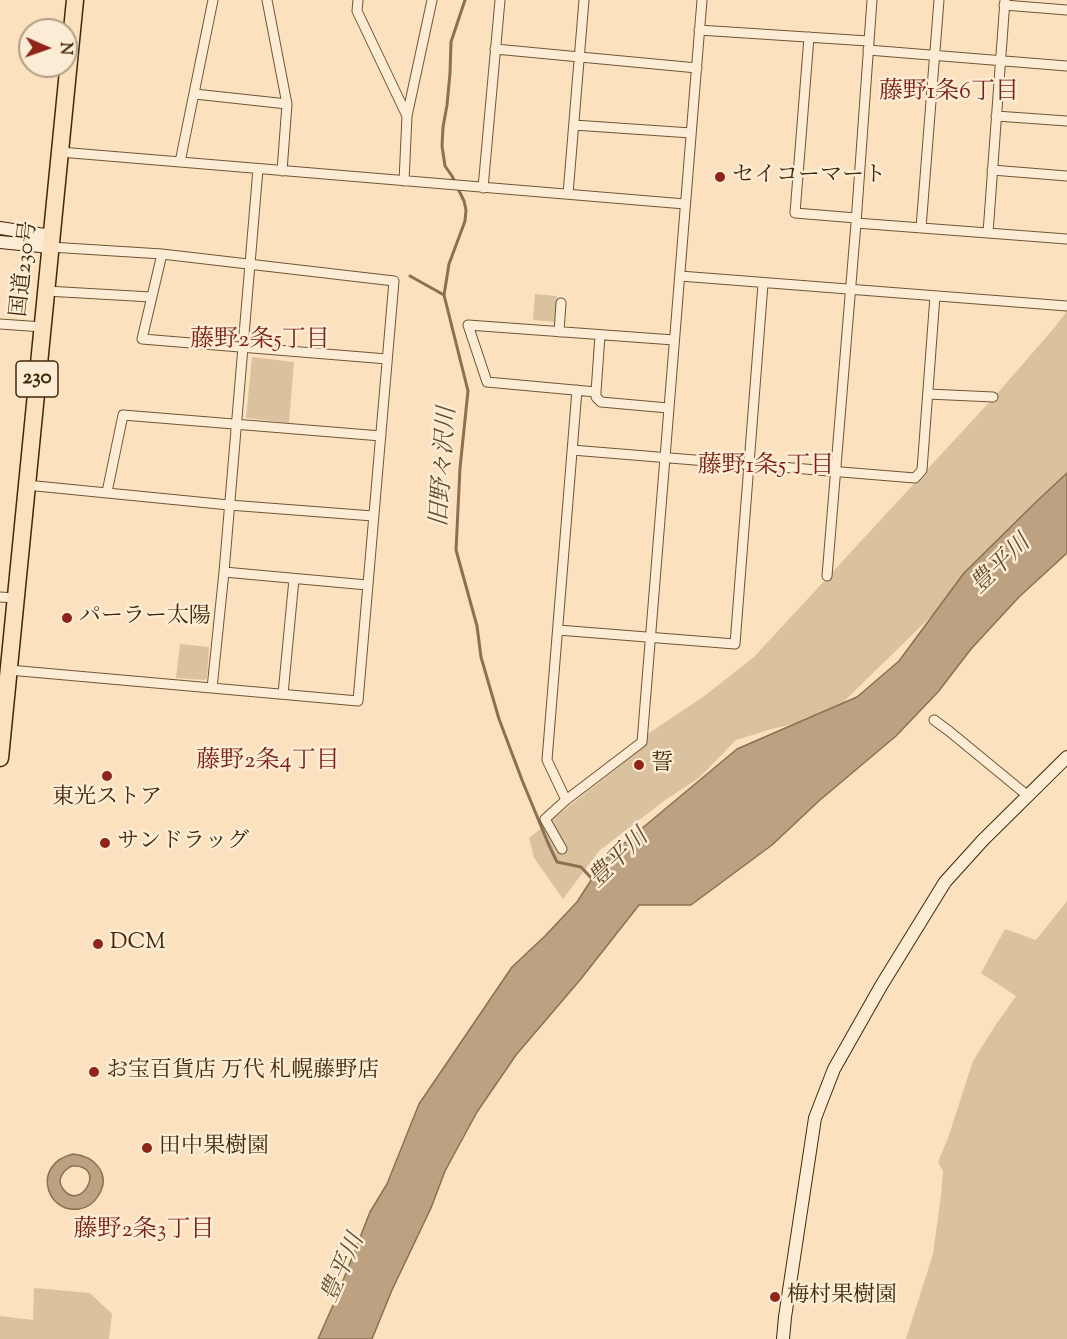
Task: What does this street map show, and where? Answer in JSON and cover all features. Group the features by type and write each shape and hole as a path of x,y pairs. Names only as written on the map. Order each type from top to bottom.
{"highway":[{"name":"国道230号","path":"0,758 9,670 8,597 26,485 75,0"}],"street":[{"path":"180,162 213,0"},
{"path":"267,0 287,104 282,171"},
{"path":"358,0 357,12 407,116"},
{"path":"404,181 407,116 432,0"},
{"path":"483,188 500,0"},
{"path":"568,194 584,0"},
{"path":"562,849 544,819 642,742 702,0"},
{"path":"827,576 872,0"},
{"path":"921,228 939,0"},
{"path":"988,233 1004,2 1067,10"},
{"path":"699,30 808,37 934,55 1067,66"},
{"path":"808,37 795,213 921,228 1067,239"},
{"path":"495,49 697,68"},
{"path":"195,94 287,104"},
{"path":"996,116 1067,121"},
{"path":"574,125 691,133"},
{"path":"60,152 685,204"},
{"path":"212,688 224,573 258,169"},
{"path":"992,170 1067,176"},
{"path":"0,228 51,242"},
{"path":"0,242 51,242 394,280 358,701 9,670"},
{"path":"162,254 142,339 387,359"},
{"path":"680,276 1067,306"},
{"path":"558,630 735,644 763,284"},
{"path":"46,291 152,297"},
{"path":"572,450 915,478 921,470 935,296"},
{"path":"559,332 561,303"},
{"path":"0,324 42,327"},
{"path":"596,392 487,382 468,325 674,340"},
{"path":"600,335 596,397 601,402 668,408"},
{"path":"566,800 547,760 577,390"},
{"path":"928,394 993,397"},
{"path":"107,492 123,415 381,436"},
{"path":"26,485 229,505 373,516"},
{"path":"224,573 367,585"},
{"path":"283,694 294,579"},
{"path":"934,720 1028,796"},
{"path":"783,1339 815,1118 834,1069 881,986 945,882 982,840 1067,757"}],"shaded area":[{"path":"535,294 557,296 555,322 533,320"},
{"path":"1067,311 1067,486 829,716 736,740 700,777 664,801 599,851 563,899 534,858 529,838 637,752 649,733 703,697 754,657 995,396"},
{"path":"252,357 294,362 289,423 246,418"},
{"path":"180,644 209,647 207,678 204,680 176,678"},
{"path":"1067,901 1067,1339 906,1339 933,1254 943,1171 938,1162 973,1061 1016,996 981,973 1005,929 1036,940"},
{"path":"34,1288 90,1293 112,1314 109,1339 0,1339 0,1316 33,1320"}],"water":[{"name":"豊平川","path":"1067,473 1067,553 1019,597 971,649 938,692 896,736 820,800 772,845 691,905 639,905 580,980 516,1055 477,1112 445,1171 431,1208 392,1290 372,1339 318,1339 370,1212 387,1184 419,1104 512,967 577,902 604,860 737,749 857,697 899,661 964,573"},
{"path":"73,1154 88,1158 99,1168 102,1174 102,1188 96,1199 85,1208 68,1208 58,1204 52,1196 48,1187 48,1177 60,1159","holes":["72,1166 83,1167 90,1179 88,1186 83,1192 70,1195 61,1186 60,1179"]}],"waterway":[{"name":"旧野々沢川","path":"465,0 451,42 442,146 445,166 464,201 466,210 465,221 449,264 444,295 468,391 460,468 456,550 477,626 481,657 499,719 548,843 557,862 581,867 593,880"},
{"path":"410,276 444,295"}],"place":[{"name":"セイコーマート","path":"720,177"},
{"name":"パーラー太陽","path":"67,618"},
{"name":"誓","path":"639,765"},
{"name":"東光ストア","path":"107,776"},
{"name":"サンドラッグ","path":"105,843"},
{"name":"DCM","path":"98,944"},
{"name":"お宝百貨店 万代 札幌藤野店","path":"94,1072"},
{"name":"田中果樹園","path":"147,1148"},
{"name":"梅村果樹園","path":"775,1297"}],"district":[{"name":"藤野1条6丁目","path":"949,94"},
{"name":"藤野2条5丁目","path":"260,342"},
{"name":"藤野1条5丁目","path":"766,468"},
{"name":"藤野2条4丁目","path":"268,763"},
{"name":"藤野2条3丁目","path":"144,1232"}]}
